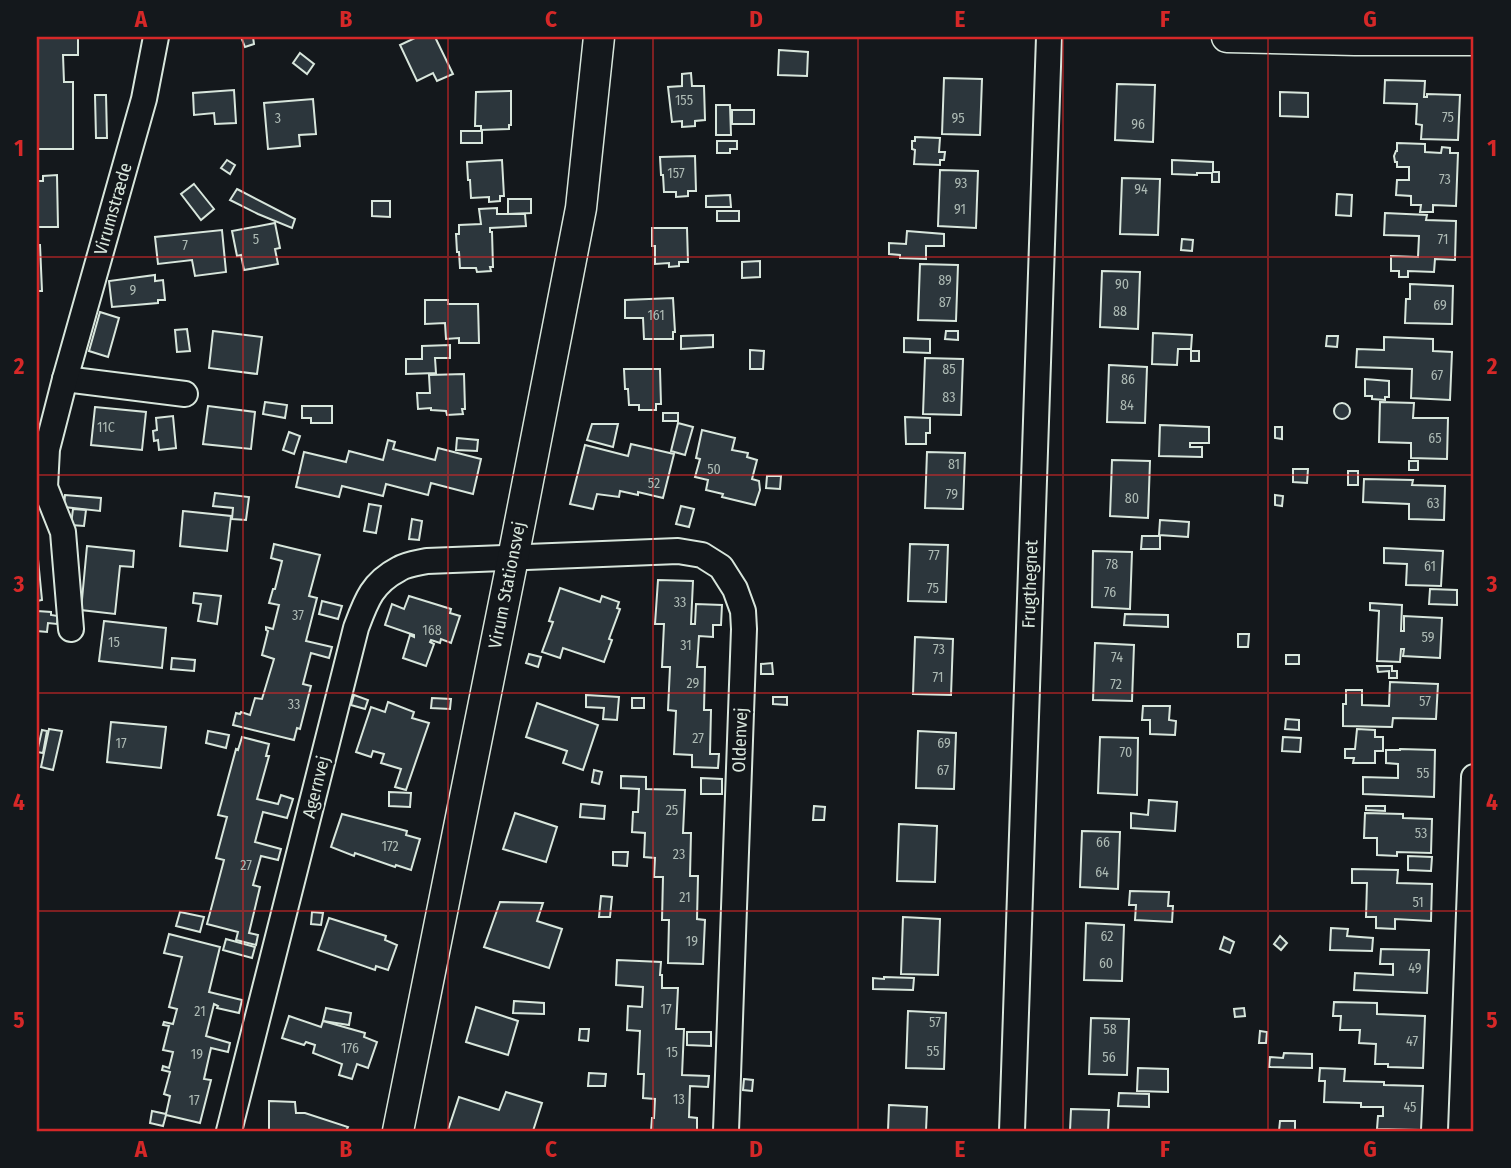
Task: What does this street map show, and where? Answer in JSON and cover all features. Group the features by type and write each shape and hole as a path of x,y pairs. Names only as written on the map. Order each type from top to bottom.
{"street":[{"name":"Virumstræde","path":"71,629 63,532 45,486 47,449 144,99 156,37"},
{"name":"Virum Stationsvej","path":"398,1131 581,208 599,37"},
{"name":"Frugthegnet","path":"1012,1131 1049,37"},
{"path":"1227,37 1474,40"},
{"path":"65,379 185,394"},
{"name":"Oldenvej","path":"513,558 678,551 702,555 721,567 735,589 743,611 744,629 726,1131"},
{"name":"Agernvej","path":"229,1131 363,607 375,586 400,568 427,561 513,558"},
{"path":"1461,1131 1474,777"}],"building":[{"path":"37,37 78,37 78,55 63,55 64,82 73,82 73,149 37,149"},
{"path":"241,37 253,37 254,44 245,47"},
{"path":"417,37 435,37 453,74 437,81 433,73 417,81 400,45"},
{"path":"779,50 808,52 807,76 778,75"},
{"path":"300,53 314,64 307,74 293,63"},
{"path":"691,73 692,86 704,86 705,120 695,121 695,126 682,127 682,121 672,122 668,87 682,86 682,74"},
{"path":"944,78 982,79 980,135 942,134"},
{"path":"1385,80 1425,81 1424,97 1427,97 1427,94 1460,95 1458,140 1421,139 1422,125 1416,124 1417,104 1384,103"},
{"path":"1117,84 1155,85 1153,142 1115,140"},
{"path":"234,90 236,123 215,124 214,113 194,115 193,93"},
{"path":"511,91 509,129 481,130 481,126 475,126 476,92"},
{"path":"1280,92 1308,93 1308,117 1280,116"},
{"path":"95,95 106,95 107,138 96,138"},
{"path":"313,99 316,134 299,135 300,146 268,149 264,103"},
{"path":"716,105 730,105 731,135 716,135"},
{"path":"732,110 754,110 754,124 732,124"},
{"path":"461,131 482,131 482,143 461,143"},
{"path":"915,137 940,138 939,152 945,152 940,165 914,164 915,150 912,149 912,141 915,141"},
{"path":"717,141 737,141 737,149 730,149 730,153 717,153"},
{"path":"1397,143 1425,144 1425,152 1441,153 1442,147 1450,148 1450,153 1458,153 1456,206 1433,205 1433,212 1420,212 1421,205 1411,205 1411,196 1396,195 1397,180 1409,180 1409,167 1397,167 1395,162"},
{"path":"695,156 696,191 688,191 688,196 676,197 676,192 664,192 660,157"},
{"path":"227,160 235,165 230,174 221,168"},
{"path":"502,160 504,196 500,196 500,201 489,202 489,197 471,198 467,162"},
{"path":"1172,160 1213,162 1213,172 1219,172 1219,182 1212,182 1212,173 1172,174"},
{"path":"940,170 978,171 976,228 938,226"},
{"path":"57,175 58,227 37,227 37,181 43,181 43,176"},
{"path":"1122,178 1160,179 1158,235 1120,234"},
{"path":"194,184 214,209 201,220 181,194"},
{"path":"237,189 295,219 292,228 230,200"},
{"path":"1337,194 1352,195 1351,216 1336,215"},
{"path":"730,195 731,207 706,207 706,196"},
{"path":"508,199 531,199 531,213 508,214"},
{"path":"372,201 390,201 390,217 372,216"},
{"path":"497,208 497,214 525,214 526,226 490,228 491,271 477,272 476,268 460,268 456,234 459,234 459,225 481,224 479,209"},
{"path":"717,211 739,211 739,221 717,221"},
{"path":"1385,213 1427,215 1426,220 1456,221 1455,260 1435,259 1434,272 1408,271 1408,277 1399,277 1399,271 1391,271 1391,256 1418,257 1419,236 1384,235"},
{"path":"275,223 280,248 275,249 278,264 244,270 241,255 237,256 232,231"},
{"path":"652,228 687,228 688,262 679,262 679,266 669,267 669,263 655,264"},
{"path":"222,230 226,272 195,276 192,260 158,264 155,237"},
{"path":"907,231 944,234 944,246 926,246 926,259 900,258 900,255 889,254 889,243 906,244"},
{"path":"1182,239 1193,240 1192,251 1181,250"},
{"path":"37,245 40,245 42,291 37,291"},
{"path":"760,261 760,277 742,278 742,262"},
{"path":"920,264 958,265 956,321 918,320"},
{"path":"1102,271 1140,272 1138,329 1100,327"},
{"path":"155,275 155,281 163,280 165,300 112,307 109,281"},
{"path":"1410,284 1453,286 1452,324 1405,323"},
{"path":"673,298 673,339 644,339 643,318 625,318 625,300"},
{"path":"425,300 448,300 448,304 478,304 479,343 459,343 459,338 446,339 445,323 425,324"},
{"path":"100,312 119,318 108,357 89,351"},
{"path":"187,329 190,351 177,352 175,330"},
{"path":"213,331 262,337 257,374 209,368"},
{"path":"946,331 958,331 958,340 945,339"},
{"path":"1153,333 1192,335 1191,349 1178,349 1177,365 1152,364"},
{"path":"713,335 713,347 681,349 681,336"},
{"path":"1327,336 1338,336 1337,347 1326,346"},
{"path":"1384,337 1433,339 1433,351 1452,352 1450,400 1411,398 1412,369 1356,367 1357,349 1384,350"},
{"path":"904,338 930,339 930,353 904,352"},
{"path":"450,345 450,358 435,358 436,373 406,374 406,359 422,359 422,346"},
{"path":"750,350 764,351 763,369 750,369"},
{"path":"1191,351 1199,351 1199,361 1191,361"},
{"path":"925,358 963,359 961,415 923,414"},
{"path":"1109,365 1147,367 1145,423 1107,422"},
{"path":"624,369 660,369 661,404 656,404 656,410 639,410 639,405 629,405"},
{"path":"464,374 463,414 447,415 446,411 418,409 417,393 430,393 429,375"},
{"path":"1365,379 1389,381 1389,397 1385,397 1385,400 1365,396"},
{"path":"265,402 287,405 285,418 263,414"},
{"path":"1380,402 1414,403 1413,418 1448,418 1447,459 1411,458 1411,443 1379,442"},
{"path":"1342,403 1350,411 1342,419 1334,411"},
{"path":"208,406 255,412 251,449 203,444"},
{"path":"302,406 332,406 332,423 311,423 311,418 302,418"},
{"path":"95,407 146,412 142,450 91,445"},
{"path":"663,413 678,413 678,421 663,421"},
{"path":"173,416 176,448 159,450 153,431 157,430 156,418"},
{"path":"905,417 930,418 930,433 926,433 926,444 906,444"},
{"path":"678,423 693,427 685,455 671,451"},
{"path":"592,424 618,424 613,447 587,440"},
{"path":"1160,425 1209,427 1209,443 1190,443 1190,447 1202,447 1202,457 1159,456"},
{"path":"1275,427 1282,427 1282,439 1275,438"},
{"path":"702,430 735,438 732,450 748,453 747,457 757,460 752,479 759,481 760,490 755,505 706,490 708,480 695,477 700,459 696,458"},
{"path":"289,432 300,436 294,454 283,450"},
{"path":"457,438 478,440 477,451 456,450"},
{"path":"388,440 395,442 393,449 435,460 438,448 481,459 473,494 431,483 428,495 386,484 383,496 342,486 339,497 296,487 304,452 346,462 349,451 383,460"},
{"path":"631,444 674,454 663,498 620,491 619,497 597,494 593,509 570,504 585,445 628,456"},
{"path":"927,452 965,453 963,509 925,508"},
{"path":"1112,460 1150,461 1148,518 1110,516"},
{"path":"1409,461 1418,461 1418,470 1409,470"},
{"path":"1293,469 1308,469 1307,483 1293,482"},
{"path":"1348,471 1358,471 1358,485 1348,485"},
{"path":"767,476 781,476 780,489 766,488"},
{"path":"1364,479 1413,480 1412,485 1445,486 1444,520 1409,519 1409,504 1363,502"},
{"path":"215,493 249,497 246,520 232,519 233,508 213,506"},
{"path":"65,495 101,498 100,511 64,507"},
{"path":"1275,495 1283,496 1282,506 1275,505"},
{"path":"369,504 381,506 376,533 364,531"},
{"path":"681,506 694,509 689,527 676,524"},
{"path":"73,509 86,510 84,526 71,525"},
{"path":"183,511 231,516 227,551 180,546"},
{"path":"412,519 422,521 419,540 409,539"},
{"path":"1160,520 1189,522 1188,537 1159,535"},
{"path":"1142,536 1160,536 1160,549 1141,549"},
{"path":"274,544 320,555 309,596 317,598 306,641 332,647 329,658 311,653 303,684 311,686 300,729 297,728 294,740 233,725 236,713 250,715 255,698 262,699 274,659 262,655 268,631 266,627 273,629 279,605 269,603 282,561 271,558"},
{"path":"910,544 948,545 946,602 908,601"},
{"path":"87,546 134,551 133,567 120,566 115,614 81,610"},
{"path":"1384,548 1443,551 1441,586 1406,585 1407,564 1384,563"},
{"path":"37,549 42,600 37,601"},
{"path":"1093,551 1132,552 1130,609 1092,607"},
{"path":"658,580 693,581 691,624 695,624 696,604 722,605 721,625 713,625 713,637 699,636 697,667 705,667 704,710 711,710 710,754 719,754 718,768 692,767 692,755 674,754 676,711 668,710 670,667 662,667 664,624 655,624"},
{"path":"560,588 600,602 602,596 619,602 617,608 620,609 604,662 563,648 560,658 542,652 553,622 549,621"},
{"path":"1430,589 1457,590 1457,605 1429,604"},
{"path":"194,593 221,596 217,624 198,621 201,604 193,603"},
{"path":"409,596 451,609 450,613 460,616 451,643 441,639 440,643 431,640 434,644 426,666 403,658 410,635 414,635 385,625 392,604 404,609"},
{"path":"322,601 342,606 338,619 319,614"},
{"path":"1370,603 1402,605 1401,631 1404,631 1404,616 1442,618 1440,658 1403,656 1404,649 1401,649 1400,662 1377,661 1379,611 1370,610"},
{"path":"37,611 51,612 51,615 58,616 57,624 48,623 47,632 37,631"},
{"path":"1125,614 1168,615 1168,627 1124,625"},
{"path":"104,621 166,628 162,668 99,661"},
{"path":"1238,634 1249,634 1248,647 1238,647"},
{"path":"915,637 953,639 951,695 913,694"},
{"path":"1095,643 1134,645 1132,701 1093,700"},
{"path":"529,654 541,657 538,667 526,663"},
{"path":"1286,655 1299,655 1299,664 1286,664"},
{"path":"172,658 195,660 194,671 171,669"},
{"path":"772,663 773,674 761,674 761,664"},
{"path":"1377,666 1392,666 1392,671 1397,671 1397,678 1389,678 1389,671 1378,672"},
{"path":"1390,682 1438,684 1436,719 1393,718 1392,727 1343,726 1346,690 1362,690 1362,705 1389,706"},
{"path":"354,695 368,700 365,709 351,705"},
{"path":"586,695 619,697 617,720 603,719 604,708 586,707"},
{"path":"773,697 787,697 787,705 773,704"},
{"path":"432,698 451,699 450,709 431,708"},
{"path":"632,698 644,698 644,708 632,708"},
{"path":"388,702 414,712 412,718 429,723 406,790 395,787 401,769 381,763 384,754 373,751 371,757 356,752 371,707 385,712"},
{"path":"537,703 598,725 583,770 563,763 567,751 526,737"},
{"path":"1143,706 1170,706 1169,720 1176,721 1175,735 1150,734 1150,720 1142,720"},
{"path":"1286,719 1299,720 1299,730 1285,729"},
{"path":"111,722 166,727 161,768 107,762"},
{"path":"49,729 62,731 53,770 41,767"},
{"path":"1357,729 1375,730 1375,737 1383,737 1383,751 1375,751 1375,763 1353,763 1354,758 1345,758 1345,749 1355,749"},
{"path":"42,730 47,731 43,753 37,752"},
{"path":"208,731 229,735 226,748 206,743"},
{"path":"918,731 956,733 954,789 916,788"},
{"path":"242,737 269,744 266,756 269,756 257,799 278,804 281,795 293,799 287,818 263,812 255,842 281,849 278,860 261,856 253,885 260,887 249,933 258,935 256,945 236,940 238,932 207,924 224,860 216,858 227,817 218,815 236,749 238,750"},
{"path":"1100,737 1138,738 1137,795 1098,793"},
{"path":"1283,737 1301,738 1300,752 1282,751"},
{"path":"1386,750 1435,750 1434,797 1363,794 1363,777 1398,778 1398,764 1386,763"},
{"path":"594,770 602,772 599,784 592,782"},
{"path":"621,776 646,777 646,789 685,790 683,833 691,833 690,876 698,876 697,919 705,920 703,964 668,963 669,920 662,920 663,877 654,877 655,858 644,857 645,833 632,832 633,812 638,812 639,789 621,788"},
{"path":"701,778 722,779 722,794 701,794"},
{"path":"389,792 411,793 410,807 389,806"},
{"path":"1149,800 1177,802 1175,831 1131,828 1131,813 1148,815"},
{"path":"581,804 605,806 604,819 580,817"},
{"path":"814,806 825,807 824,820 813,820"},
{"path":"1366,806 1385,806 1385,811 1366,810"},
{"path":"515,813 557,827 546,862 503,849"},
{"path":"1365,813 1403,814 1403,818 1432,819 1431,853 1397,852 1397,856 1377,855 1377,838 1364,838"},
{"path":"342,814 407,831 406,835 420,839 411,870 355,853 354,856 331,847"},
{"path":"899,824 937,826 935,882 897,881"},
{"path":"1082,831 1120,832 1118,889 1080,887"},
{"path":"613,852 628,852 627,866 613,865"},
{"path":"1408,856 1432,857 1431,871 1408,870"},
{"path":"1352,869 1398,870 1397,883 1432,884 1431,921 1395,919 1395,929 1376,928 1376,917 1366,917 1367,883 1352,883"},
{"path":"1130,891 1169,892 1168,906 1173,906 1172,922 1135,920 1136,905 1129,905"},
{"path":"601,896 612,897 610,917 599,917"},
{"path":"500,902 543,903 537,921 562,929 549,968 484,947"},
{"path":"180,912 204,917 200,932 176,926"},
{"path":"312,912 323,913 321,925 311,924"},
{"path":"903,917 940,919 938,975 901,974"},
{"path":"329,918 386,936 385,940 397,945 388,970 376,966 375,970 318,950"},
{"path":"1086,923 1124,925 1122,981 1084,980"},
{"path":"1331,928 1348,929 1347,936 1373,938 1372,951 1330,950"},
{"path":"169,934 220,947 209,992 242,1000 239,1013 217,1008 214,1004 206,1036 230,1043 228,1052 211,1048 204,1079 211,1080 200,1123 166,1115 163,1126 150,1123 152,1111 166,1114 170,1096 164,1094 170,1072 162,1070 163,1066 169,1068 173,1052 163,1050 169,1026 163,1025 164,1022 173,1024 177,1009 169,1007 182,957 164,953"},
{"path":"1280,936 1287,943 1281,950 1274,944"},
{"path":"1224,937 1234,942 1230,953 1220,949"},
{"path":"226,939 255,947 252,958 223,950"},
{"path":"1381,949 1429,950 1427,993 1354,990 1355,973 1393,975 1393,964 1380,964"},
{"path":"617,960 661,962 662,988 678,988 676,1029 684,1029 682,1075 709,1076 708,1087 690,1086 689,1117 697,1118 697,1131 651,1131 655,1099 643,1098 644,1074 638,1074 640,1031 627,1030 628,1006 642,1007 643,987 616,985"},
{"path":"873,978 914,978 913,990 873,989"},
{"path":"514,1001 544,1003 544,1014 513,1013"},
{"path":"1334,1002 1377,1003 1377,1014 1425,1016 1423,1068 1375,1064 1376,1044 1359,1043 1360,1030 1340,1030 1341,1016 1333,1016"},
{"path":"476,1007 518,1021 508,1055 466,1042"},
{"path":"326,1008 351,1013 349,1025 323,1021"},
{"path":"1244,1008 1245,1016 1235,1017 1234,1009"},
{"path":"908,1011 946,1013 944,1069 906,1068"},
{"path":"289,1016 321,1027 323,1021 365,1033 364,1037 377,1042 368,1068 357,1064 352,1079 339,1075 342,1064 313,1053 315,1045 306,1042 304,1045 282,1038"},
{"path":"1091,1018 1129,1019 1127,1075 1089,1074"},
{"path":"580,1029 589,1029 588,1041 579,1040"},
{"path":"1260,1031 1267,1032 1266,1043 1259,1043"},
{"path":"687,1032 711,1032 711,1046 687,1045"},
{"path":"1284,1053 1312,1054 1312,1068 1269,1067 1270,1057 1283,1058"},
{"path":"1138,1068 1168,1069 1168,1092 1137,1091"},
{"path":"1320,1068 1345,1069 1344,1081 1423,1086 1421,1130 1377,1129 1378,1116 1383,1116 1383,1107 1361,1107 1361,1103 1324,1102 1325,1081 1319,1081"},
{"path":"589,1073 606,1074 605,1086 588,1086"},
{"path":"744,1079 753,1080 752,1091 743,1090"},
{"path":"506,1092 542,1103 533,1131 448,1130 459,1097 499,1110"},
{"path":"1119,1093 1149,1094 1149,1107 1118,1106"},
{"path":"269,1101 295,1102 296,1113 305,1113 348,1127 346,1131 269,1131"},
{"path":"889,1105 927,1107 926,1131 888,1131"},
{"path":"1071,1109 1109,1110 1108,1131 1070,1131"},
{"path":"1280,1121 1295,1121 1295,1131 1279,1131"}]}
